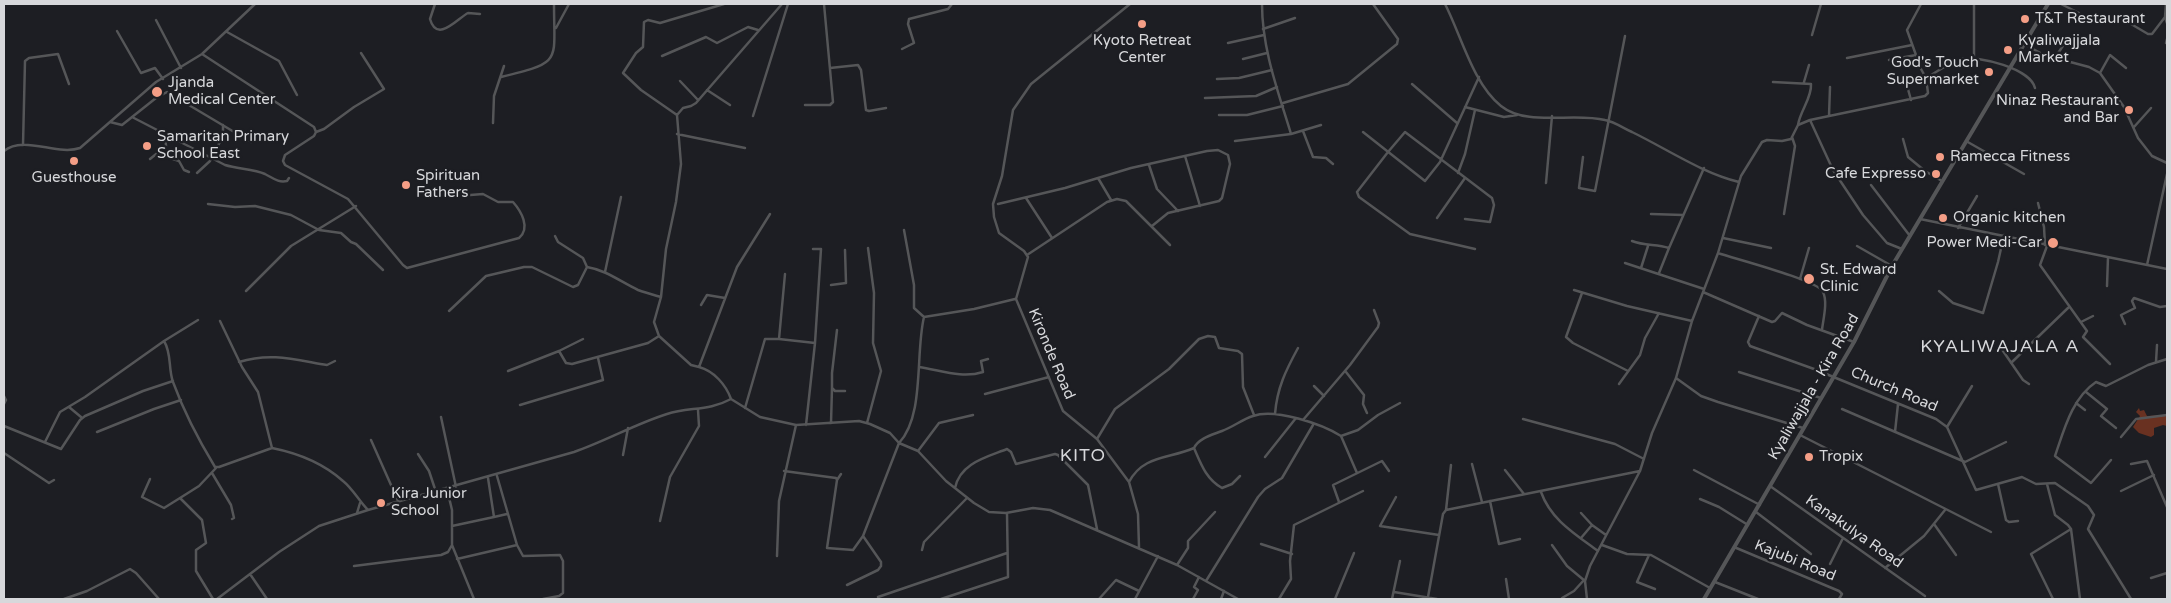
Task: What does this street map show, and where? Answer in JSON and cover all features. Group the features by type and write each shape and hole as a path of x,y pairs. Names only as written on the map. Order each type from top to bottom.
{"street":[{"path":"4,152 8,148 23,145 76,149 85,145 163,79 202,54 256,4"},
{"path":"435,4 430,19 433,25 438,28 449,28 468,13 480,14"},
{"path":"501,77 536,69 547,63 556,46 554,4"},
{"path":"555,29 569,4"},
{"path":"677,115 642,90 623,73 636,53 643,47 644,22 648,20 660,23 724,4"},
{"path":"782,4 698,100 691,106 683,108 677,115 681,164 676,202 666,249 661,297 654,322 659,336 691,365 712,373 728,392 731,400 760,416 796,425 858,421 867,423 890,432 899,443 918,451 955,488 989,512 1007,513 1033,508 1050,510 1139,547 1177,565 1238,599"},
{"path":"754,116 788,4"},
{"path":"805,105 832,104 824,4"},
{"path":"902,49 914,43 908,19 948,9 952,4"},
{"path":"1130,4 1031,84 1013,110 1002,176 994,197 994,216 999,233 1027,255 1111,200 1117,199 1126,201 1170,245"},
{"path":"1262,4 1267,53 1290,134"},
{"path":"1219,115 1247,115 1348,84 1397,44 1398,39 1373,4"},
{"path":"1445,4 1478,77 1497,103 1517,115"},
{"path":"1812,35 1821,4"},
{"path":"1798,126 1810,120 1911,100 1927,95 1926,78 1907,30 1921,4"},
{"path":"1974,4 1974,59"},
{"name":"Kyaliwajjala - Kira Road","path":"1704,599 1854,342 1892,266 2048,4"},
{"path":"2061,4 2079,13"},
{"path":"2131,24 2148,34 2152,34 2164,17 2166,4"},
{"path":"2164,17 2167,23"},
{"path":"1263,28 1295,18"},
{"path":"156,20 181,68"},
{"path":"662,56 706,37 717,43 748,27 758,30"},
{"path":"117,31 141,72 156,68 163,79"},
{"path":"227,32 279,61 297,95"},
{"path":"1228,44 1264,34"},
{"path":"1583,158 1580,188 1595,191 1607,120 1625,36"},
{"path":"2055,58 2068,38"},
{"path":"2166,43 2167,38"},
{"path":"2024,44 2044,55 2089,67 2100,74 2124,107 2138,138 2152,156 2167,163"},
{"path":"1847,58 1912,45"},
{"path":"361,53 384,89 354,107 324,129 316,132 314,136 284,155 285,165 348,199 356,206 407,268 519,238 524,234 525,227 520,210 513,202 498,202 483,194 445,197"},
{"path":"1244,59 1267,53"},
{"path":"23,145 25,61 29,58 58,54 69,84"},
{"path":"202,54 314,126 316,132"},
{"path":"1889,60 1916,55"},
{"path":"2100,74 2110,55 2126,68"},
{"path":"1926,78 1961,59 1974,59 2010,67 2031,79 2035,88"},
{"path":"830,68 858,65 861,70 866,110 886,108"},
{"path":"1804,82 1808,65"},
{"path":"493,123 494,96 504,66"},
{"path":"1217,79 1239,78 1272,70"},
{"path":"1363,132 1425,182 1441,160 1478,77"},
{"path":"680,81 698,100"},
{"path":"1587,599 1585,581 1590,566 1640,471 1676,378 1692,321 1723,238 1738,182 1747,164 1762,142 1772,140 1786,141 1792,136 1798,126 1799,117 1812,88 1811,84 1804,82 1773,82"},
{"path":"1906,82 1911,100"},
{"path":"1412,84 1457,123"},
{"path":"1205,98 1256,96 1277,87"},
{"path":"1830,87 1830,116"},
{"path":"707,90 730,105"},
{"path":"110,122 120,126 167,92 251,142"},
{"path":"1465,106 1507,117 1517,115 1578,116 1607,120 1651,140 1704,168 1738,182"},
{"path":"2134,127 2151,108"},
{"path":"1458,173 1475,110"},
{"path":"1546,183 1552,116"},
{"path":"132,117 211,158 240,170 262,173 280,182 287,181 289,178"},
{"path":"1810,120 1833,170 1863,215 1887,243 1902,249"},
{"path":"197,173 210,162 223,136 222,125"},
{"path":"1235,141 1290,134 1321,125"},
{"path":"1303,131 1313,157 1326,158 1334,164"},
{"path":"1465,219 1489,223 1494,206 1490,196 1406,132 1358,190 1359,197 1410,234 1475,249"},
{"path":"150,159 166,146 165,134"},
{"path":"678,134 745,148"},
{"path":"1784,214 1795,146 1792,136"},
{"path":"1903,138 1908,157 1925,171 1942,181"},
{"path":"1966,141 2024,174"},
{"path":"998,204 1185,156 1218,150 1224,152 1230,158 1222,198 1215,203 1165,214 1152,226"},
{"path":"161,151 167,157 179,161 184,170 189,172"},
{"path":"1185,156 1200,206"},
{"path":"1149,164 1157,189 1178,211"},
{"path":"1659,273 1668,248 1704,168"},
{"path":"2147,265 2167,174"},
{"path":"1098,178 1111,200"},
{"path":"1437,218 1465,178"},
{"path":"1871,185 1910,236"},
{"path":"1958,228 1977,196"},
{"path":"606,272 621,197"},
{"path":"1026,198 1052,238"},
{"path":"2038,202 2046,245 2040,265 2087,331 2083,337 2110,364"},
{"path":"208,204 235,207 255,206 290,215 319,230 341,233 350,242 356,244 383,270"},
{"path":"246,291 292,246 356,206"},
{"path":"2014,212 2042,219"},
{"path":"699,367 737,267 770,214"},
{"path":"1651,214 1683,215"},
{"path":"1920,219 2167,270"},
{"path":"904,230 914,285 914,308 924,317"},
{"path":"1939,292 1953,303 1983,313 2004,235"},
{"path":"555,236 558,242 583,258 587,266 606,272 639,290 661,297"},
{"path":"1723,238 1771,248"},
{"path":"1632,241 1648,246 1653,244 1668,248"},
{"path":"1641,268 1648,246"},
{"path":"1857,246 1892,266"},
{"path":"867,423 881,371 873,343 874,293 868,248"},
{"path":"1800,279 1809,248"},
{"path":"806,425 815,343 821,249 813,249"},
{"path":"831,285 846,282 845,250"},
{"path":"1718,253 1816,285 1824,293 1822,330"},
{"name":"Kironde Road","path":"1027,255 1028,260 1016,299 1063,411 1097,439 1129,482 1138,514 1139,547"},
{"path":"2107,286 2108,257"},
{"path":"1625,264 1659,273 1772,322 1782,313 1854,342"},
{"path":"448,311 486,276 529,266 575,287 587,266"},
{"path":"779,339 785,274"},
{"path":"1574,290 1692,321"},
{"path":"1582,292 1566,337 1573,343 1628,371"},
{"path":"701,305 707,295 725,298"},
{"path":"2125,324 2121,314 2135,308 2132,301 2134,298 2160,307 2167,306"},
{"path":"924,317 974,309 1016,299"},
{"path":"2011,363 2070,307"},
{"path":"1303,420 1345,372 1378,327 1379,323 1374,310"},
{"path":"1619,384 1643,350 1645,338 1659,313"},
{"name":"Church Road","path":"1759,316 1748,342 1750,346 1801,364 1936,419 1947,427 1965,462 1976,490 2022,477 2036,484 2055,482 2088,506 2094,516 2088,529 2131,599"},
{"path":"2081,322 2094,316"},
{"path":"841,474 837,480 827,548 853,550 863,536 899,443 908,434 916,400 924,317"},
{"path":"45,442 58,413 198,320"},
{"path":"220,321 239,362 258,392 272,448"},
{"path":"831,423 832,373 837,330"},
{"path":"559,351 568,364 598,358 648,343 659,336"},
{"path":"1097,439 1115,410 1169,369 1199,339 1208,336 1215,337 1218,348 1238,351 1242,354 1243,387 1254,415"},
{"path":"508,371 559,351 583,339"},
{"path":"745,408 765,339 815,343"},
{"path":"164,341 170,354 173,382 188,421 216,468"},
{"path":"2156,362 2157,346"},
{"path":"1275,414 1276,398 1281,381 1298,348"},
{"path":"2000,348 2029,384"},
{"path":"239,362 276,357 298,358 327,365 335,361"},
{"path":"520,405 603,380 598,358"},
{"path":"919,367 962,375 974,374 983,372 982,361 988,359"},
{"path":"2111,460 2091,483 2055,456 2069,416 2076,403 2096,382 2106,386 2156,362 2167,359"},
{"path":"1345,372 1364,395 1363,404 1367,413"},
{"path":"1739,372 1821,398"},
{"path":"985,394 1049,377"},
{"path":"1676,378 1701,396 1803,428"},
{"path":"4,426 61,449 82,418 143,391 173,382"},
{"path":"1314,386 1324,396"},
{"path":"1947,427 1972,386"},
{"path":"832,388 845,391"},
{"path":"2086,392 2107,410 2102,416 2116,428"},
{"path":"4,396 6,400 4,404"},
{"path":"97,432 154,408 181,400"},
{"path":"180,498 204,525 206,543 196,550 196,569 215,599 314,529 368,510 497,476 593,446 628,428 670,413 698,410 721,405 731,400"},
{"path":"1341,436 1358,430 1378,414 1400,403"},
{"path":"2076,403 2085,410"},
{"path":"1895,432 1898,404"},
{"path":"69,407 82,418"},
{"path":"1842,409 1965,462 2006,442"},
{"path":"660,521 670,477 699,426 698,410"},
{"path":"1129,482 1149,461 1194,448 1196,444 1207,437 1254,415 1275,414 1303,420 1332,430 1341,436 1357,473"},
{"path":"2120,437 2136,419 2167,414"},
{"path":"918,451 939,423 973,415"},
{"path":"440,416 456,486"},
{"path":"1265,457 1296,418"},
{"path":"1523,419 1615,444 1644,459"},
{"path":"777,556 780,501 784,471 796,425"},
{"path":"1206,581 1258,497 1282,478 1314,425"},
{"path":"623,456 628,428"},
{"path":"1800,435 1991,532"},
{"path":"371,440 399,503"},
{"path":"150,479 142,496 164,508 198,486 216,468 272,448 294,454 326,468 343,480 360,503 368,510"},
{"path":"1194,448 1206,475 1216,485 1222,488 1227,487 1240,476"},
{"path":"955,488 959,476 970,465 1007,449 1011,452 1016,464 1055,454 1088,485 1097,529"},
{"path":"4,453 50,483 54,480"},
{"path":"418,454 429,471 436,492"},
{"path":"1339,502 1333,485 1382,461 1389,471"},
{"path":"2132,464 2147,461 2166,496 2167,507"},
{"path":"1428,598 1439,535 1446,510 1451,464"},
{"path":"1472,464 1482,502"},
{"path":"1505,470 1524,494"},
{"path":"1694,470 1760,505"},
{"path":"784,471 834,476 837,480"},
{"path":"1446,510 1640,471"},
{"path":"212,473 230,505 234,518 232,519"},
{"path":"2121,490 2127,489 2154,475"},
{"path":"497,476 517,545 523,556 558,554 563,558 561,595 542,599"},
{"path":"488,478 494,517"},
{"path":"1998,484 2006,520 2009,522 2018,521"},
{"path":"2047,484 2055,515 2071,529 2080,599"},
{"name":"Kanakulya Road","path":"1770,486 1925,596"},
{"path":"447,489 452,510 452,545 474,599"},
{"path":"1279,599 1291,579 1294,525 1363,491"},
{"path":"1541,492 1553,514 1564,526 1598,551"},
{"path":"1396,497 1380,526 1439,535"},
{"path":"922,550 924,542 968,498"},
{"path":"1700,498 1720,507 1748,525"},
{"path":"1490,501 1499,544 1520,539"},
{"path":"357,514 360,503"},
{"path":"1885,568 1924,536 1945,510"},
{"path":"1177,565 1188,548 1188,542 1215,512"},
{"path":"1756,512 1811,554"},
{"path":"941,599 1008,577 1007,513"},
{"path":"1581,513 1592,525 1606,535"},
{"path":"452,526 507,514"},
{"path":"1934,524 1956,555"},
{"path":"1581,538 1592,525"},
{"path":"2053,599 2031,554 2071,529"},
{"path":"847,585 878,570 881,566 881,562 863,536"},
{"path":"1830,564 1843,538"},
{"path":"1261,544 1292,554"},
{"path":"354,566 441,555 448,552 452,545"},
{"path":"457,559 517,545"},
{"path":"1552,545 1568,566 1585,581"},
{"path":"1602,545 1626,554 1649,555 1675,566 1711,589"},
{"name":"Kajubi Road","path":"1734,547 1839,591 1842,594 1839,599"},
{"path":"878,597 1007,553"},
{"path":"1335,599 1354,553"},
{"path":"1649,555 1637,582 1655,589"},
{"path":"1135,599 1158,556"},
{"path":"1392,599 1400,561"},
{"path":"64,599 130,570 136,573 159,599"},
{"path":"2151,578 2167,573"},
{"path":"250,574 267,599"},
{"path":"1193,599 1198,590 1194,587 1199,577"},
{"path":"1506,579 1509,599"},
{"path":"1099,599 1116,580 1139,591"},
{"path":"1562,598 1574,591 1585,581"},
{"path":"1715,582 1758,599"},
{"path":"1220,599 1224,591"},
{"path":"1394,592 1437,599"}],"shaded area":[{"path":"2139,408 2140,411 2144,410 2147,416 2164,415 2167,417 2167,426 2163,425 2154,428 2154,435 2151,437 2139,433 2133,427 2140,416 2136,412"}],"place":[{"name":"T&T Restaurant","path":"2025,19"},
{"name":"Kyoto Retreat Center","path":"1142,24"},
{"name":"Kyaliwajjala Market","path":"2008,50"},
{"name":"God's Touch Supermarket","path":"1989,72"},
{"name":"Jjanda Medical Center","path":"157,92"},
{"name":"Ninaz Restaurant and Bar","path":"2129,110"},
{"name":"Samaritan Primary School East","path":"147,146"},
{"name":"Ramecca Fitness","path":"1940,157"},
{"name":"Guesthouse","path":"74,161"},
{"name":"Cafe Expresso","path":"1936,174"},
{"name":"Spirituan Fathers","path":"406,185"},
{"name":"Organic kitchen","path":"1943,218"},
{"name":"Power Medi-Car","path":"2053,243"},
{"name":"St. Edward Clinic","path":"1809,279"},
{"name":"Tropix","path":"1809,457"},
{"name":"Kira Junior School","path":"381,503"}],"district":[{"name":"KYALIWAJALA A","path":"2000,347"},
{"name":"KITO","path":"1083,456"}]}
